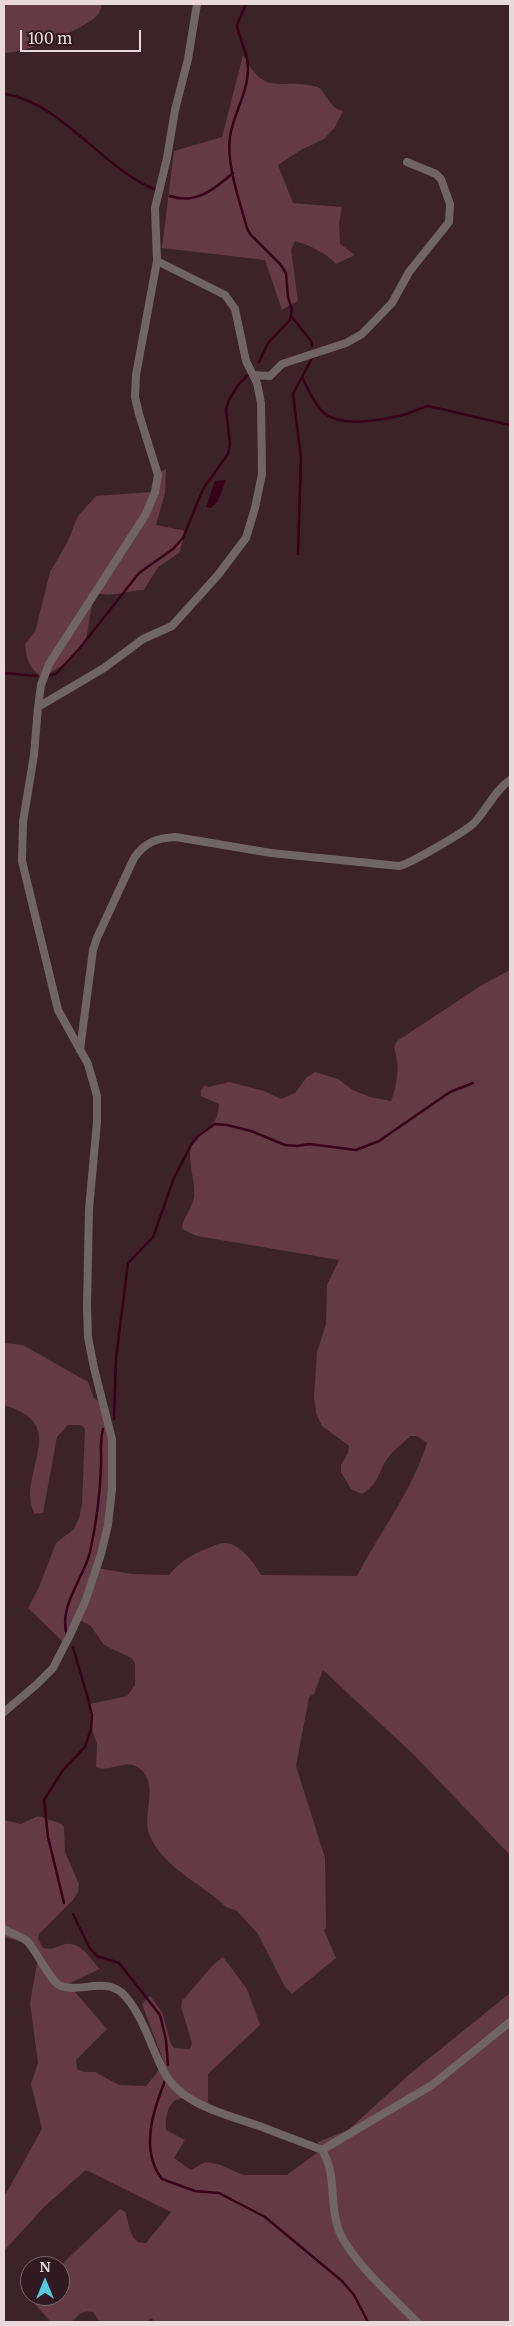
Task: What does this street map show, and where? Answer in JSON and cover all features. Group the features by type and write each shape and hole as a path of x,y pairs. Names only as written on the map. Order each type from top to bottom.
{"street":[{"path":"4,1712 53,1668 69,1637 93,1580 111,1508 112,1439 88,1337 87,1307 89,1209 98,1106 93,1077 58,1010 23,872 22,835 34,754 41,684 49,664 146,514 155,492 157,469 145,439 135,386 140,344 157,261 155,208 167,158 175,110 188,59 197,4"},
{"path":"253,375 270,376 282,364 358,337 398,296 409,272 449,222 451,215 448,192 441,179 436,174 407,162"},
{"path":"38,707 104,668 150,635 172,626 218,575 246,538 260,489 262,474 260,402 257,383 246,361 238,317 231,302 213,288 157,261"},
{"path":"80,1050 93,950 97,938 134,858 150,842 160,838 176,837 271,853 399,866 413,862 467,828 473,823 499,788 510,780"},
{"path":"4,1930 26,1940 58,1985 67,1988 104,1987 120,1991 130,2003 146,2031 164,2073 178,2090 222,2113 322,2150 331,2168 334,2214 345,2242 364,2266 417,2322"},
{"path":"322,2150 432,2084 510,2022"}],"shaded area":[{"path":"4,4 102,4 98,15 91,21 67,34 39,45 4,53"},
{"path":"243,55 252,69 267,82 275,84 305,84 318,87 335,107 343,111 335,127 324,139 301,150 278,165 293,203 342,207 339,224 340,244 355,255 336,264 317,250 295,241 291,250 298,301 282,310 265,260 162,248 174,151 222,137"},
{"path":"166,469 165,493 156,525 186,531 179,553 158,567 144,590 109,595 97,593 85,642 81,649 69,660 42,677 29,663 25,644 35,632 50,572 67,543 78,516 96,496 151,492 158,473"},
{"path":"226,480 218,501 211,508 206,507 215,481"},
{"path":"510,970 510,1855 414,1755 323,1670 314,1694 309,1697 296,1766 325,1858 326,1928 324,1930 336,1958 292,1994 285,1987 258,1934 237,1911 226,1907 183,1874 155,1846 147,1826 150,1790 145,1774 134,1765 128,1764 107,1768 96,1767 97,1744 91,1727 90,1704 127,1696 135,1685 135,1663 131,1658 104,1645 91,1626 76,1618 65,1644 28,1608 39,1587 56,1543 74,1529 79,1518 82,1504 85,1429 81,1425 68,1425 57,1437 43,1513 34,1514 30,1495 38,1453 38,1430 32,1420 22,1412 4,1405 4,1343 23,1345 88,1382 94,1398 104,1405 114,1485 97,1568 132,1574 169,1575 190,1556 224,1543 236,1546 241,1550 255,1565 261,1575 357,1576 413,1478 427,1443 417,1436 410,1436 390,1455 373,1485 362,1494 351,1489 341,1472 341,1465 348,1453 349,1446 322,1426 316,1413 314,1397 317,1352 326,1324 327,1285 339,1260 197,1236 182,1229 194,1197 190,1156 192,1143 200,1133 212,1124 218,1113 219,1104 201,1096 201,1090 205,1085 208,1087 229,1082 264,1091 281,1099 295,1093 307,1077 315,1072 338,1079 353,1090 370,1097 391,1101 397,1074 394,1047 397,1041 482,985"},
{"path":"38,1816 60,1823 64,1827 65,1852 79,1884 78,1892 73,1900 39,1934 38,1939 43,1948 46,1949 68,1944 79,1947 100,1969 68,1984 107,2029 76,2060 77,2069 84,2072 95,2072 119,2085 146,2086 156,2074 163,2060 142,2004 150,1996 162,2012 171,2044 174,2048 190,2049 192,2043 181,2007 182,2001 213,1965 223,1957 247,1989 260,2025 208,2074 208,2104 190,2099 179,2099 169,2107 166,2130 185,2140 174,2158 191,2170 205,2162 218,2164 243,2175 287,2175 318,2152 318,2142 348,2130 411,2073 510,1993 510,2322 156,2322 151,2318 147,2322 100,2322 93,2312 81,2313 72,2322 50,2321 36,2306 70,2306 70,2256 120,2209 125,2212 133,2237 140,2242 146,2243 171,2212 86,2170 45,2206 4,2251 4,2197 42,2129 31,2084 38,2063 30,2003 39,1952 29,1944 4,1937 4,1820 21,1824"}],"waterway":[{"path":"246,4 237,25 247,58 248,69 246,87 230,137 230,159 234,183 247,228 250,234 280,264 286,273 288,297 292,310 290,320 268,343 259,362"},
{"path":"4,94 24,99 44,109 63,122 118,168 156,190"},
{"path":"170,196 179,198 196,197 212,190 233,173"},
{"path":"291,316 311,341 312,346"},
{"path":"298,554 301,458 293,394 312,358"},
{"path":"47,676 56,674 79,649 139,573 173,549 183,538 203,489 228,454 230,444 226,410 229,400 238,385 250,373"},
{"path":"302,377 320,410 332,418 362,422 406,414 428,406 510,425"},
{"path":"4,673 37,676"},
{"path":"114,1419 116,1358 128,1263 153,1237 174,1178 191,1145 198,1136 215,1124 227,1125 251,1131 285,1145 309,1144 356,1150 379,1141 450,1092 473,1083"},
{"path":"67,1636 65,1625 68,1604 87,1562 94,1531 100,1488 103,1429"},
{"path":"64,1903 48,1837 44,1800 63,1770 85,1747 91,1729 92,1715 73,1647"},
{"path":"73,1914 89,1947 97,1956 119,1963 160,2015 166,2040 168,2065"},
{"path":"166,2078 153,2115 150,2142 155,2168 162,2179 195,2191 219,2193 265,2217 342,2281 354,2295 368,2322"}]}
